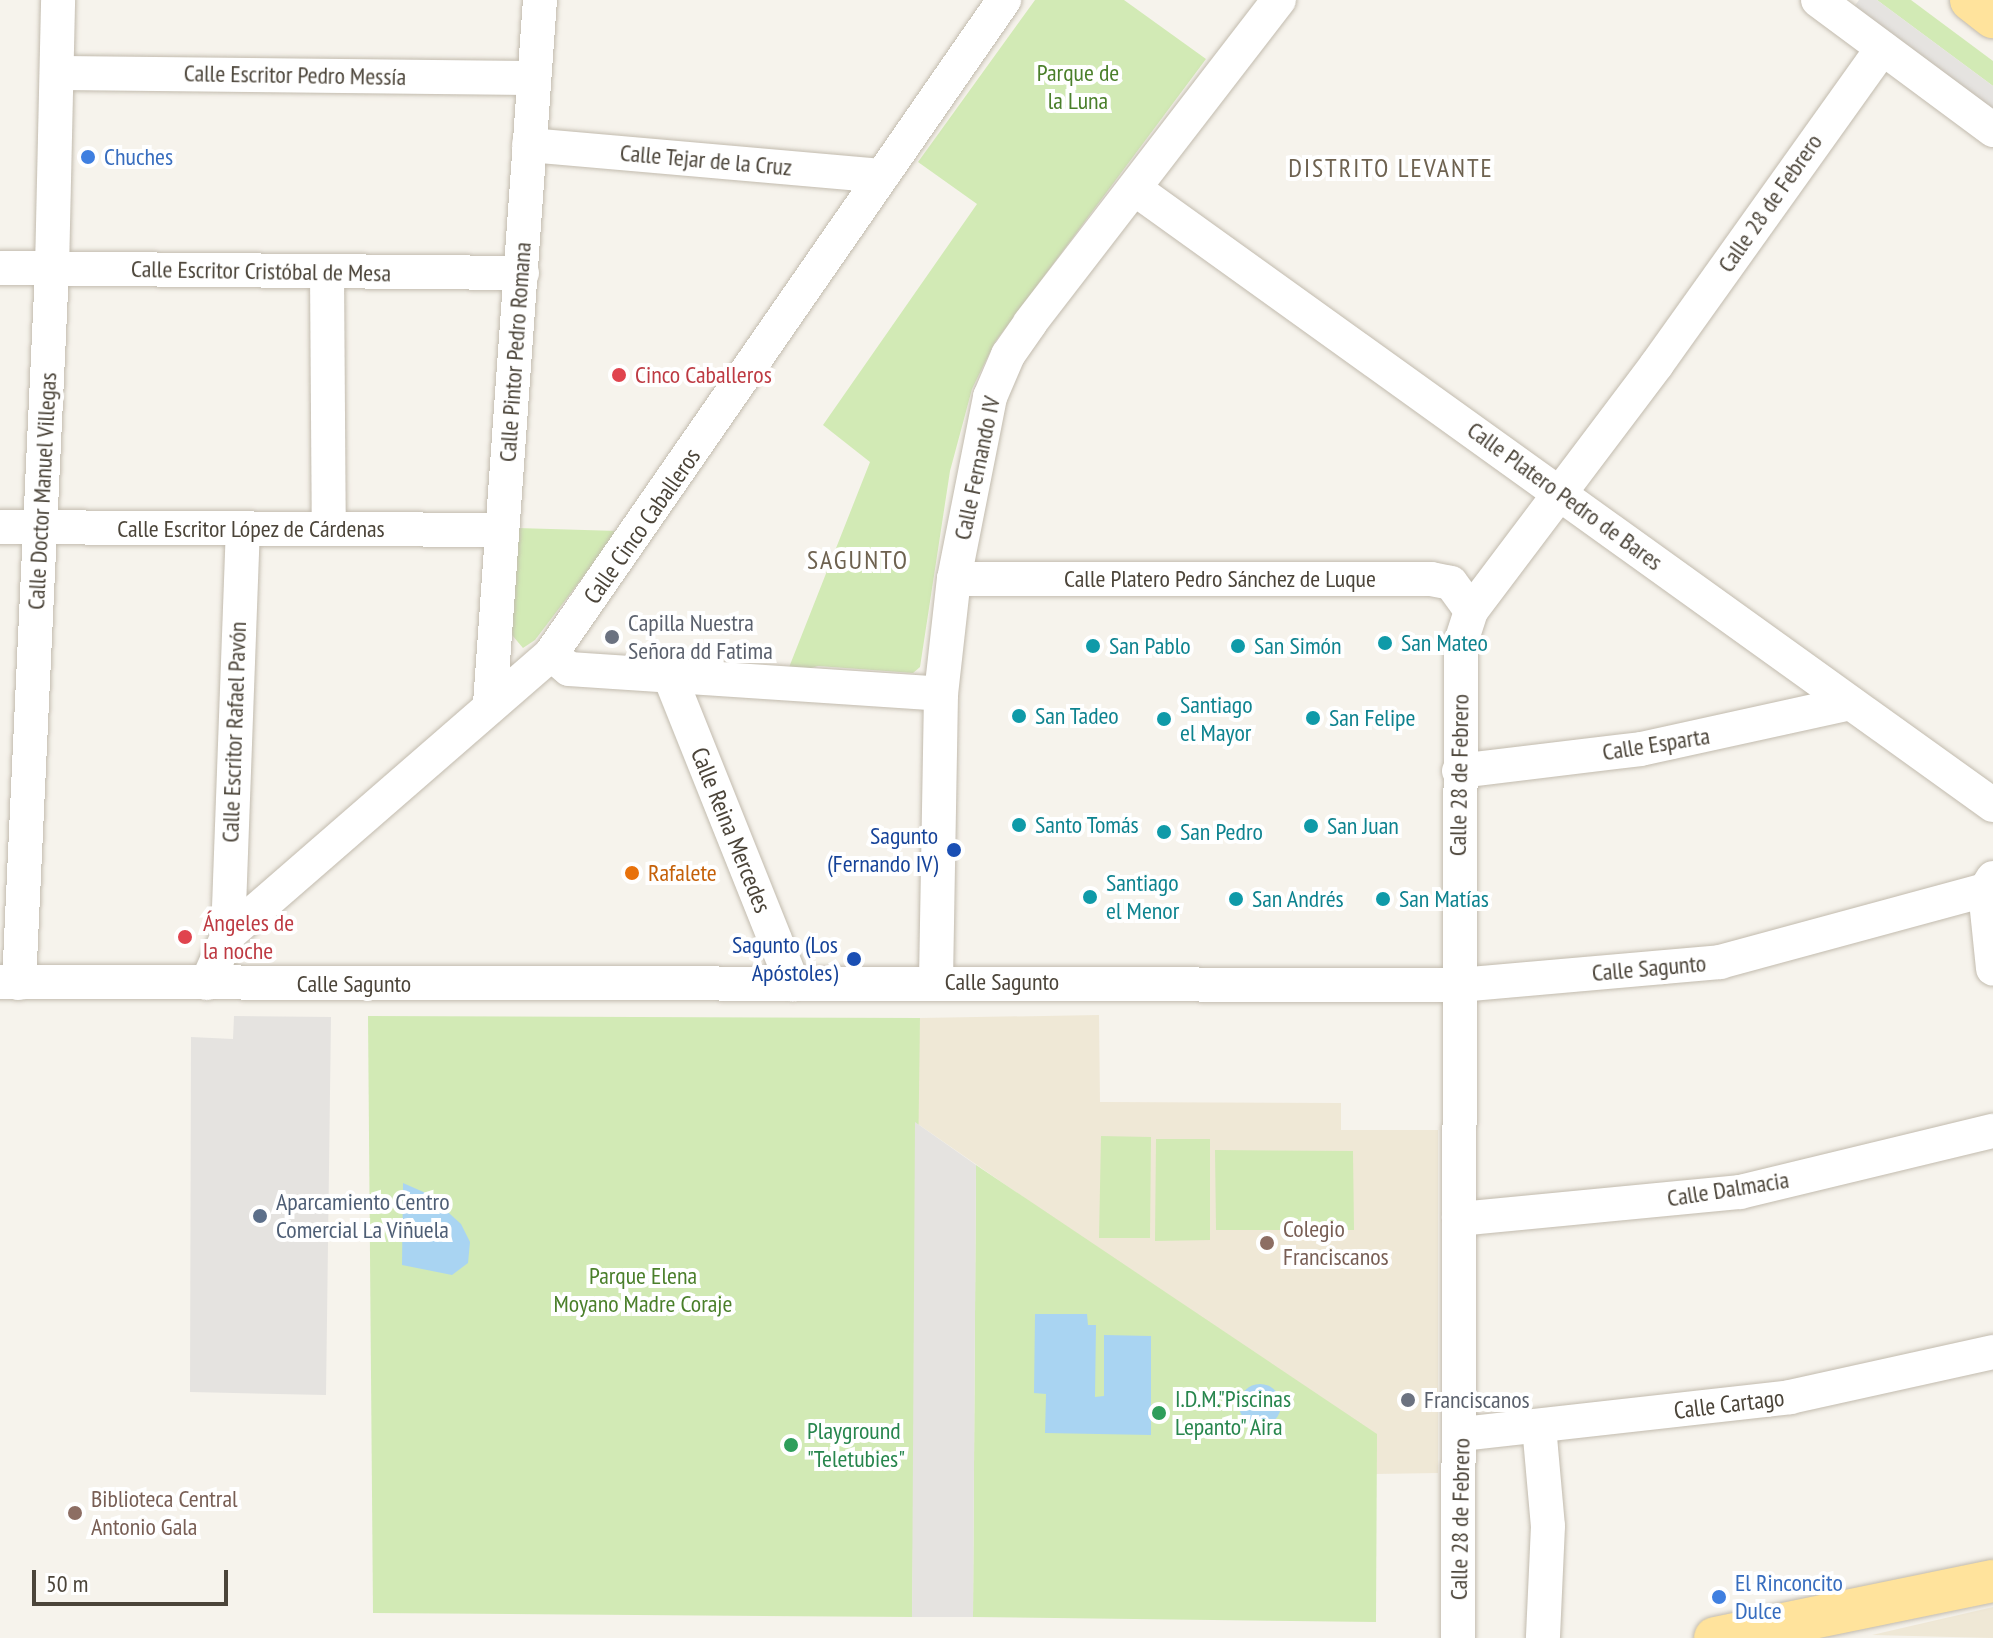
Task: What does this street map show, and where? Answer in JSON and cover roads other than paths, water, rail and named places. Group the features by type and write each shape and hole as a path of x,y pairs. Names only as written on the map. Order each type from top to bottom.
{"main road":[{"path":"1971,0 1993,17"},
{"path":"1715,1638 1993,1581"}],"street":[{"name":"Calle Doctor Manuel Villegas","path":"10,982 40,528 52,269 57,73 53,0"},
{"name":"Calle Pintor Pedro Romana","path":"490,704 540,0"},
{"name":"Calle Cinco Caballeros","path":"207,983 228,935 551,654 1004,0"},
{"name":"Calle Fernando IV","path":"936,981 941,694 954,579 981,435 1008,355 1279,0"},
{"path":"1818,0 1993,130"},
{"name":"Calle 28 de Febrero","path":"1458,1638 1462,1434 1459,1219 1461,642 1471,611 1562,493 1882,48"},
{"name":"Calle Escritor Pedro Messía","path":"57,73 534,78"},
{"name":"Calle Tejar de la Cruz","path":"529,145 882,176"},
{"name":"Calle Platero Pedro de Bares","path":"1135,189 1993,805"},
{"name":"Calle Escritor Cristóbal de Mesa","path":"0,268 522,273"},
{"path":"327,272 329,529"},
{"name":"Calle Escritor López de Cárdenas","path":"0,527 502,530"},
{"name":"Calle Escritor Rafael Pavón","path":"228,935 243,530"},
{"name":"Calle Platero Pedro Sánchez de Luque","path":"954,579 1431,579 1451,583 1471,611"},
{"path":"551,654 569,669 941,694"},
{"name":"Calle Reina Mercedes","path":"670,677 793,984"},
{"name":"Calle Esparta","path":"1459,771 1641,749 1850,703"},
{"path":"1990,886 1993,969"},
{"name":"Calle Sagunto","path":"10,982 793,984 936,981 1459,985 1720,962 1990,886"},
{"name":"Calle Dalmacia","path":"1459,1219 1740,1192 1993,1131"},
{"name":"Calle Cartago","path":"1462,1434 1790,1397 1993,1352"},
{"path":"1539,1426 1548,1526 1543,1638"}],"water":[{"path":"403,1183 428,1194 461,1224 470,1242 468,1263 452,1275 402,1265"},
{"path":"1035,1314 1087,1314 1088,1325 1096,1325 1095,1397 1104,1396 1104,1335 1151,1336 1151,1435 1045,1433 1046,1394 1034,1393"},
{"path":"1260,1384 1275,1390 1281,1405 1275,1420 1260,1426 1245,1420 1239,1405 1245,1390"}],"place":[{"name":"Chuches","path":"88,157"},
{"name":"Cinco Caballeros","path":"619,375"},
{"name":"Capilla Nuestra Señora dd Fatima","path":"612,637"},
{"name":"San Mateo","path":"1385,643"},
{"name":"San Pablo","path":"1093,646"},
{"name":"San Simón","path":"1238,646"},
{"name":"San Tadeo","path":"1019,716"},
{"name":"San Felipe","path":"1313,718"},
{"name":"Santiago el Mayor","path":"1164,719"},
{"name":"Santo Tomás","path":"1019,825"},
{"name":"San Juan","path":"1311,826"},
{"name":"San Pedro","path":"1164,832"},
{"name":"Sagunto (Fernando IV)","path":"954,850"},
{"name":"Rafalete","path":"632,873"},
{"name":"Santiago el Menor","path":"1090,897"},
{"name":"San Andrés","path":"1236,899"},
{"name":"San Matías","path":"1383,899"},
{"name":"Ángeles de la noche","path":"185,937"},
{"name":"Sagunto (Los Apóstoles)","path":"854,959"},
{"name":"Aparcamiento Centro Comercial La Viñuela","path":"260,1216"},
{"name":"Colegio Franciscanos","path":"1267,1243"},
{"name":"Franciscanos","path":"1408,1400"},
{"name":"I.D.M.\"Piscinas Lepanto\" Aira","path":"1159,1413"},
{"name":"Playground \"Teletubies\"","path":"791,1445"},
{"name":"Biblioteca Central Antonio Gala","path":"75,1513"},
{"name":"El Rinconcito Dulce","path":"1719,1597"}],"district":[{"name":"DISTRITO LEVANTE","path":"1391,168"},
{"name":"SAGUNTO","path":"858,560"}],"park label":[{"name":"Parque de la Luna","path":"1078,87"},
{"name":"Parque Elena Moyano Madre Coraje","path":"643,1290"}]}
